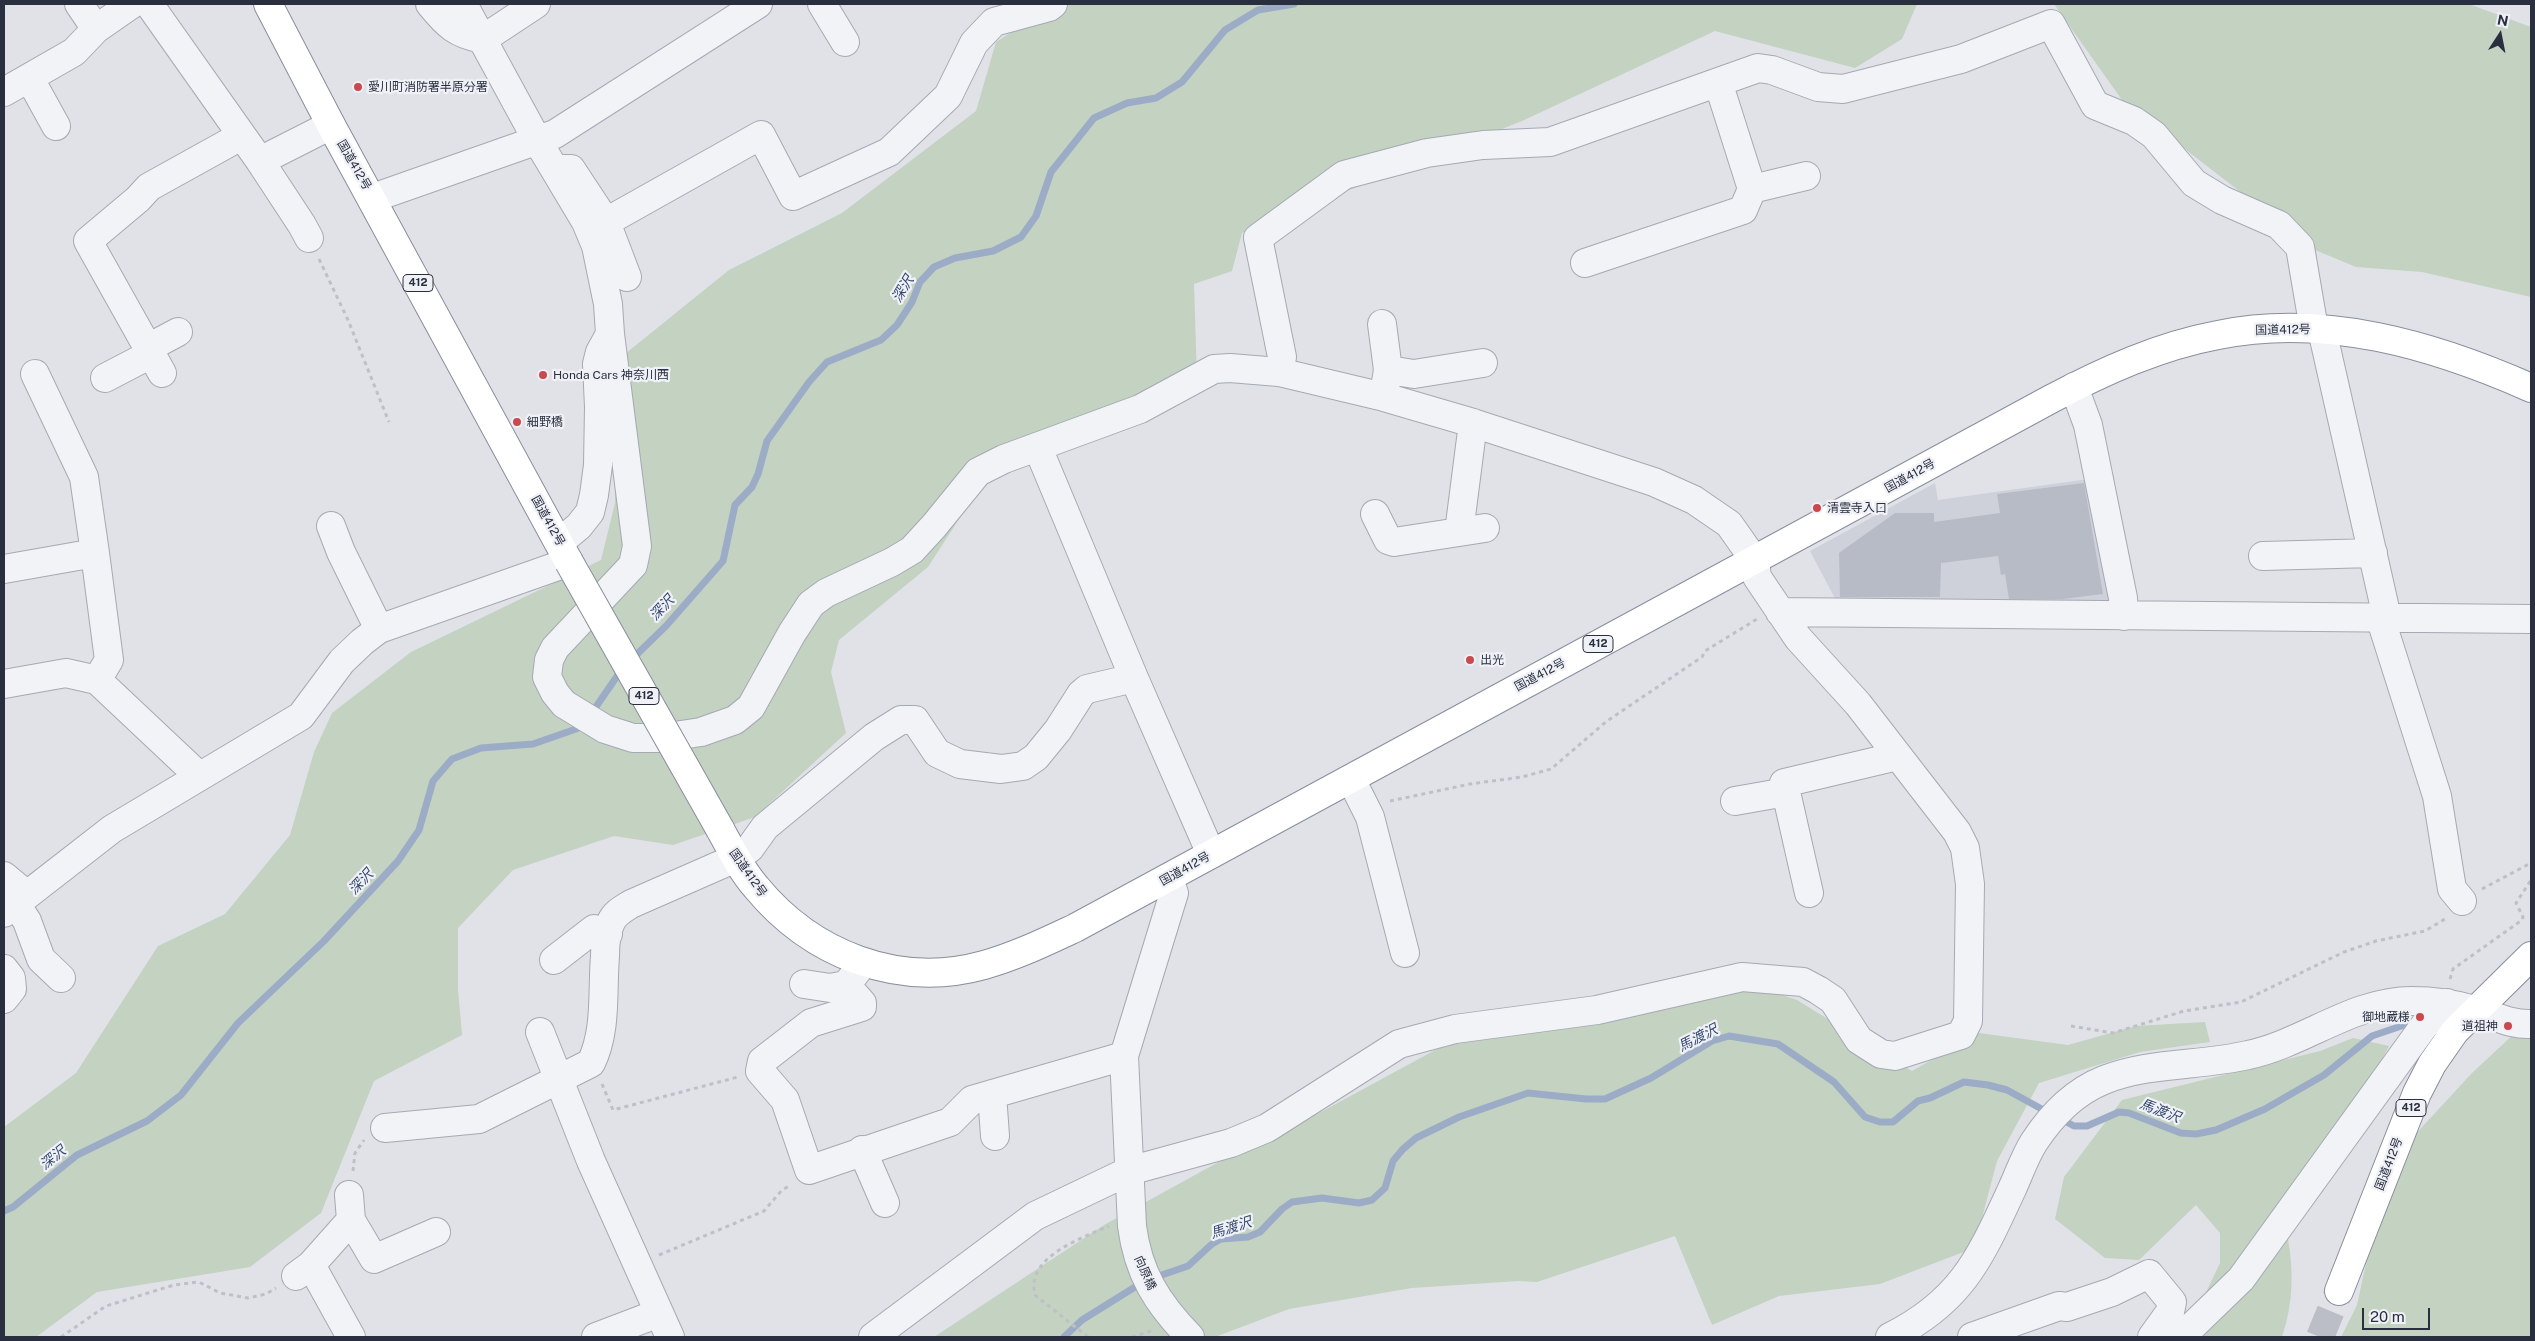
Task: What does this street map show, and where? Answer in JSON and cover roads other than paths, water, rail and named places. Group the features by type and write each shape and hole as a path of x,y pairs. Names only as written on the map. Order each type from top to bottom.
{"highway":[{"name":"国道412号","path":"268,4 331,124 373,198 564,552 736,858 755,886 782,915 816,939 850,959 882,969 916,972 952,971 982,966 1030,950 1211,854 1356,790 1755,561 2074,388 2165,348 2218,334 2278,328 2345,331 2407,343 2480,365 2531,388"},
{"name":"国道412号","path":"2340,1290 2417,1092 2432,1064 2455,1031 2531,956"}],"street":[{"path":"79,4 96,29"},
{"path":"4,92 30,79 74,52 96,29 132,4"},
{"path":"149,4 260,161 309,238"},
{"path":"430,4 443,19 463,35 483,39 536,4"},
{"path":"463,4 537,140 586,222 596,246 608,304 610,334 637,546 633,565 555,648 549,660 548,677 555,693 564,704 605,729 632,738 661,738 701,732 735,720 751,707 792,633 811,604 826,593 892,562 912,550 978,472 1004,459 1140,409 1214,369 1230,368 1279,372 1384,397 1473,423 1654,482 1694,500 1729,524 1755,561 1757,577 1798,638 1858,704 1957,832 1965,848 1970,884 1968,1020 1961,1035 1895,1056 1880,1054 1859,1040 1833,1000 1818,990 1796,981 1742,977 1597,1010 1455,1029 1399,1044 1267,1128 1231,1143 1129,1172 1035,1216 873,1337"},
{"path":"373,198 555,134 758,4"},
{"path":"822,4 846,42"},
{"path":"606,222 761,135 793,196 890,152 948,96 974,44 994,22 1050,7 1053,4"},
{"path":"1279,372 1282,357 1258,238 1344,176 1427,153 1483,145 1550,142 1758,68 1772,70 1818,87 1842,89 1961,59 2052,24 2095,105 2134,121 2154,136 2194,183 2222,200 2279,225 2300,247 2384,604 2380,617 2437,796 2452,889 2462,900"},
{"path":"30,79 56,126"},
{"path":"1585,263 1642,232 1743,210 1752,189 1718,82"},
{"path":"260,161 331,124"},
{"path":"154,358 95,275 88,241 82,232 143,207 149,187 241,136"},
{"path":"556,169 571,168 606,222 626,277"},
{"path":"1752,189 1806,176"},
{"path":"1382,324 1388,370 1384,397"},
{"path":"105,378 154,358 178,332"},
{"path":"15,904 112,829 301,716 342,661 379,629 564,552 579,526 590,512 594,495 598,465 599,407 597,364 600,352 610,334"},
{"path":"1388,370 1414,374 1483,363"},
{"path":"36,374 84,477 109,660 97,680"},
{"path":"2074,388 2088,425 2123,598 2124,616"},
{"path":"1375,514 1388,540 1394,542 1472,530 1473,423"},
{"path":"1038,448 1134,678 1211,854"},
{"path":"332,526 341,552 379,629"},
{"path":"4,569 95,553"},
{"path":"2263,556 2372,553"},
{"path":"1778,610 2124,616 2531,619"},
{"path":"4,684 66,672 97,680 199,776"},
{"path":"385,1128 479,1119 590,1063 598,1048 602,1019 604,968 610,923 618,912 631,904 736,858 750,848 765,827 803,793 874,737 900,720 915,720 937,753 960,764 1001,769 1023,766 1036,757 1081,694 1087,689 1134,678"},
{"path":"1735,801 1783,779 1898,756"},
{"path":"1783,779 1792,867 1809,893"},
{"path":"1356,790 1370,817 1405,953"},
{"path":"4,876 15,904 27,922 41,959 61,978"},
{"name":"向原橋","path":"1168,878 1174,893 1124,1056 1131,1221 1134,1248 1144,1275 1170,1316 1190,1337"},
{"path":"554,960 594,929 608,934"},
{"path":"804,984 830,988 846,985 863,963"},
{"path":"4,969 10,978 12,988 4,999"},
{"path":"846,985 862,1003 862,1007 811,1023 762,1061 760,1071 785,1100 810,1170 862,1150 950,1122 972,1100 1124,1056"},
{"path":"1890,1337 1915,1325 1952,1294 1980,1256 2033,1144 2066,1103 2083,1090 2104,1080 2134,1071 2248,1055 2287,1042 2371,1005 2412,1001 2445,1003 2476,1010 2517,1025 2531,1024"},
{"path":"2181,1337 2241,1279 2424,1026 2445,1003"},
{"path":"540,1032 632,1256 670,1337"},
{"path":"992,1094 995,1136"},
{"path":"862,1150 885,1203"},
{"path":"347,1336 303,1270 350,1208 374,1259 436,1232"},
{"path":"1972,1337 2007,1332 2059,1306 2066,1307 2112,1292 2148,1274 2172,1302 2170,1312 2152,1337"},
{"path":"596,1337 658,1313"}],"waterway":[{"name":"深沢","path":"631,660 666,626 723,561 735,505 752,487 758,474 767,441 809,382 827,362 881,340 897,325 912,302 920,282 934,267 955,258 993,251 1021,237 1036,216 1051,172 1094,118 1127,103 1156,98 1182,82 1225,30 1258,10 1294,4"},
{"name":"深沢","path":"591,714 622,669"},
{"name":"深沢","path":"4,1211 13,1207 77,1155 147,1121 181,1095 238,1023 324,941 398,861 419,830 433,781 452,759 481,748 533,744 576,729 584,722"},
{"name":"馬渡沢","path":"2061,1119 2074,1126 2087,1126 2119,1112 2129,1113 2181,1133 2196,1134 2216,1130 2265,1109 2324,1075 2372,1036 2413,1022"},
{"name":"馬渡沢","path":"1153,1278 1188,1266 1212,1244 1221,1239 1248,1237 1260,1232 1282,1209 1292,1202 1322,1198 1359,1203 1372,1200 1385,1188 1393,1161 1403,1149 1416,1138 1459,1117 1528,1093 1605,1099 1651,1078 1712,1041 1729,1036 1778,1044 1834,1082 1865,1117 1880,1122 1893,1122 1918,1101 1930,1098 1964,1082 2007,1090 2049,1113"},
{"name":"馬渡沢","path":"1064,1337 1082,1320 1143,1282"}],"tunnel":[{"path":"2320,1337 2339,1291"}],"place":[{"name":"愛川町消防署半原分署","path":"358,87"},
{"name":"Honda Cars 神奈川西","path":"543,375"},
{"name":"細野橋","path":"517,422"},
{"name":"清雲寺入口","path":"1817,508"},
{"name":"出光","path":"1470,660"},
{"name":"御地蔵様","path":"2420,1017"},
{"name":"道祖神","path":"2508,1026"}]}
